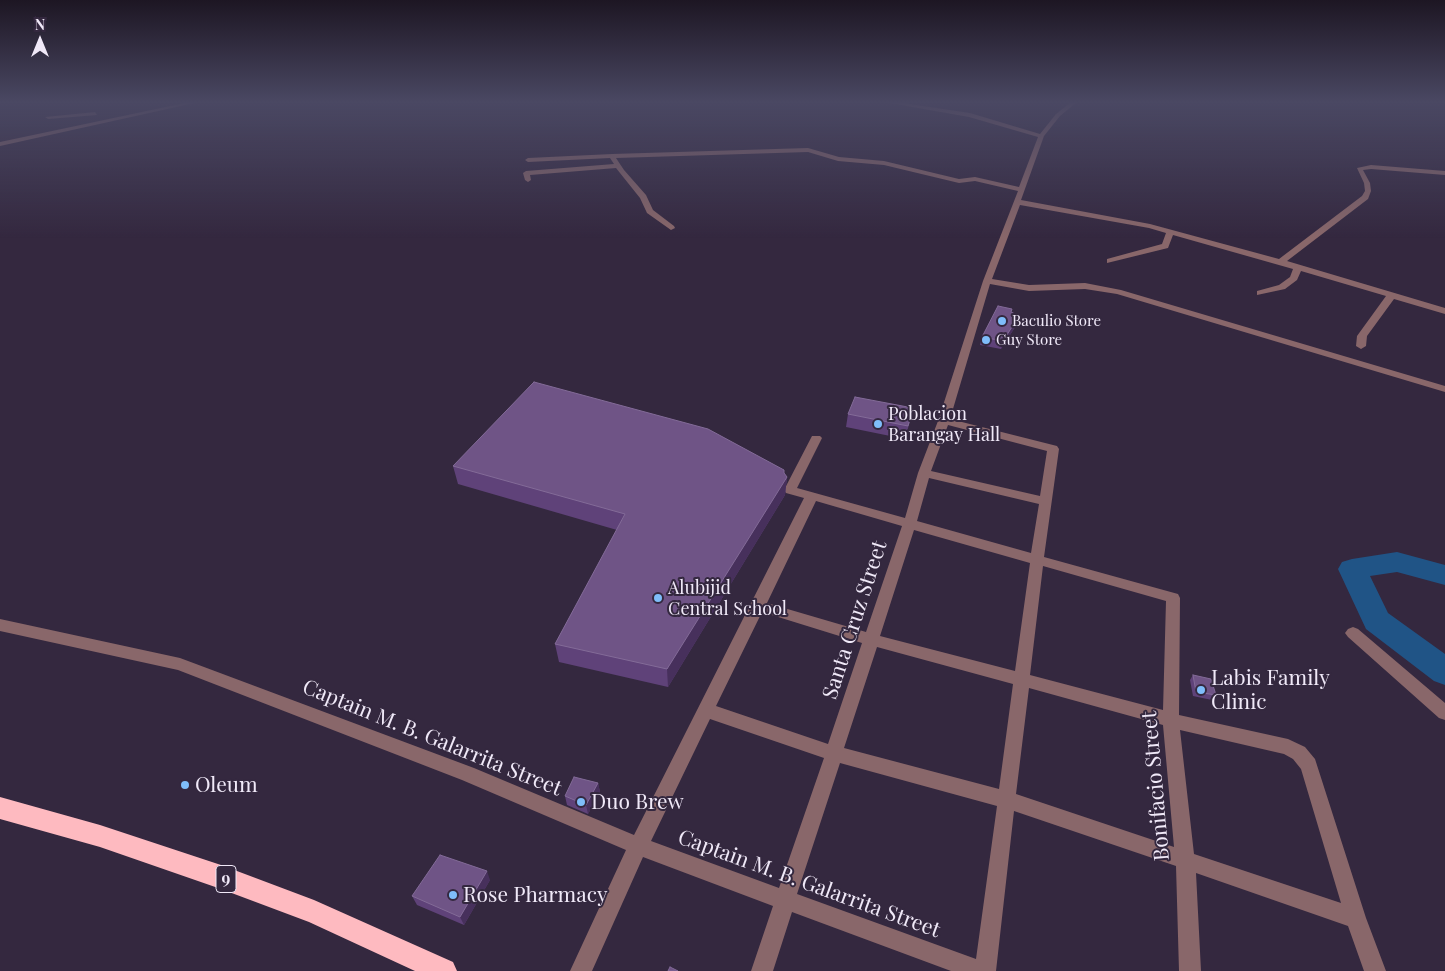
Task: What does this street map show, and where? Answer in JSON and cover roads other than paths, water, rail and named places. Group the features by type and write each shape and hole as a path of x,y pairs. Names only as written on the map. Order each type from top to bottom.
{"highway":[{"name":"9","path":"0,808 100,836 221,877 314,912 444,971"}],"street":[{"name":"Santa Cruz Street","path":"762,971 910,522 924,473 944,421 987,281 1037,147"},
{"path":"528,160 808,150 838,159 884,163 959,181 975,179 1022,190"},
{"path":"612,156 643,196 650,211 671,228"},
{"path":"528,180 526,173 618,166"},
{"path":"1281,262 1365,197 1368,191 1367,183 1359,169 1371,167 1445,173"},
{"path":"1018,202 1121,220 1170,232 1281,262 1445,311"},
{"path":"1110,261 1165,246 1170,237 1170,232"},
{"path":"1260,294 1282,287 1294,278 1298,267"},
{"path":"987,281 1029,288 1077,286 1111,290 1445,389"},
{"path":"1362,346 1362,336 1392,295"},
{"path":"944,421 1053,449 1037,559 985,971"},
{"path":"816,438 790,490 1037,559"},
{"path":"924,473 1046,502"},
{"path":"581,971 638,846 812,496"},
{"name":"Bonifacio Street","path":"1037,559 1173,598 1171,720 1185,859 1190,971"},
{"path":"756,606 870,639 1171,720 1288,747 1299,753 1309,765 1356,918 1375,971"},
{"name":"Captain M. B. Galarrita Street","path":"0,625 180,664 468,774 638,846 980,971"},
{"path":"1353,633 1445,713"},
{"path":"705,710 833,753 1008,800 1356,918"}],"waterway":[{"path":"1445,575 1397,562 1352,569 1377,621 1445,672"}],"place":[{"name":"Baculio Store","path":"1002,321"},
{"name":"Guy Store","path":"986,340"},
{"name":"Poblacion Barangay Hall","path":"878,424"},
{"name":"Alubijid Central School","path":"658,598"},
{"name":"Labis Family Clinic","path":"1201,690"},
{"name":"Oleum","path":"185,785"},
{"name":"Duo Brew","path":"581,802"},
{"name":"Rose Pharmacy","path":"453,895"}]}
